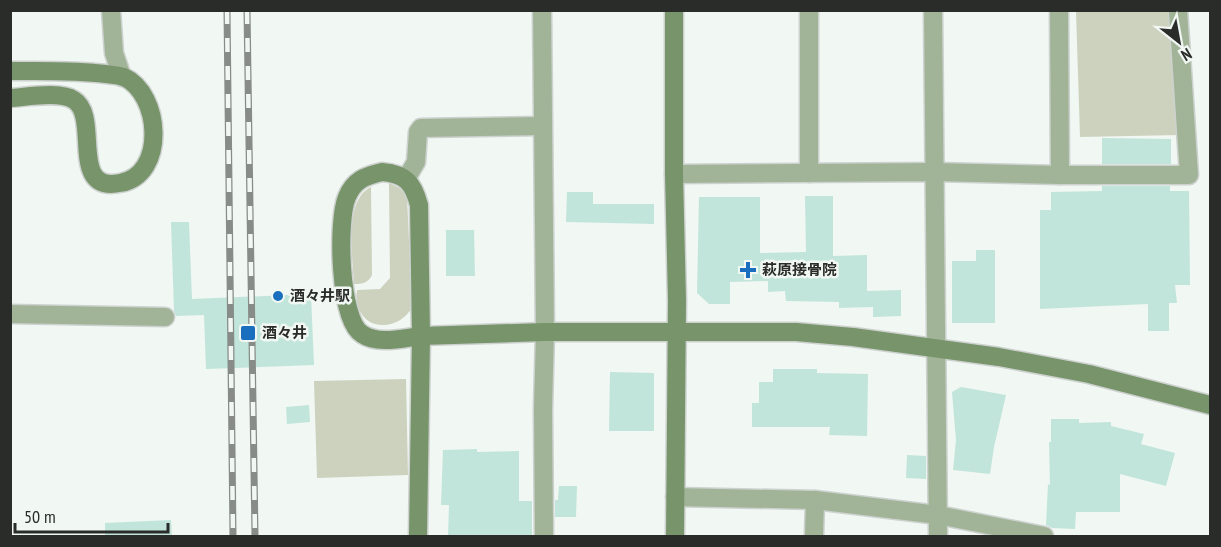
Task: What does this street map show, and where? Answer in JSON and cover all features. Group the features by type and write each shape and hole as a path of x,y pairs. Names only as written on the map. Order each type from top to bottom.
{"street":[{"path":"10,98 64,96 76,101 82,111 86,129 88,158 92,174 101,182 120,184 145,170 151,155 154,136 151,111 138,89 122,76 117,66 112,37 111,10"},
{"path":"542,10 544,537"},
{"path":"674,10 677,333 675,537"},
{"path":"809,10 809,173"},
{"path":"933,10 938,537"},
{"path":"1059,10 1060,175"},
{"path":"674,174 935,172 1190,175 1178,10"},
{"path":"10,70 89,72 122,76"},
{"path":"406,179 416,162 418,132 421,128 543,126"},
{"path":"418,537 421,336 418,205 412,185 406,179 392,173 382,172 360,179 347,197 342,212 343,288 351,322 361,334 378,340 421,336 544,332 796,332 936,348 1089,374 1210,405"},
{"path":"10,314 165,317"},
{"path":"675,497 815,500 938,515 1044,537"},
{"path":"814,537 815,500"}],"green space":[{"path":"1076,11 1174,11 1179,135 1080,137"},
{"path":"389,183 401,189 407,197 412,307 408,314 395,323 380,325 366,319 359,311 357,290 380,289 390,278"},
{"path":"371,187 372,275 365,282 354,284 353,217 356,204 362,194"},
{"path":"406,379 408,475 317,478 314,381"}],"building":[{"path":"1102,138 1171,139 1171,164 1102,164"},
{"path":"1102,186 1170,186 1170,191 1189,191 1190,285 1175,285 1177,303 1169,303 1169,331 1148,331 1148,304 1040,309 1040,210 1051,210 1051,192 1102,191"},
{"path":"567,192 593,192 593,204 654,204 654,224 566,222"},
{"path":"805,196 833,196 833,256 867,255 867,291 901,290 901,316 873,317 873,307 839,308 839,302 786,301 785,291 768,292 768,281 730,282 730,304 709,304 697,293 699,197 760,197 760,253 806,252"},
{"name":"酒々井駅","path":"171,222 189,222 192,299 311,294 314,365 206,369 204,315 176,316 174,311"},
{"path":"446,230 474,230 475,276 446,276"},
{"path":"976,250 995,250 995,323 952,323 952,261 976,261"},
{"path":"773,369 817,369 817,373 868,374 867,436 829,435 830,427 752,427 752,403 759,403 759,382 773,382"},
{"path":"610,372 654,373 654,431 609,431"},
{"path":"961,387 1006,395 990,474 953,470 956,440 952,392"},
{"path":"309,405 310,422 287,424 286,407"},
{"path":"1051,419 1079,419 1079,423 1111,422 1111,426 1144,434 1141,444 1175,453 1166,486 1120,474 1120,512 1076,512 1075,529 1052,528 1046,525 1048,484 1050,485"},
{"path":"477,449 477,452 519,451 519,501 532,501 532,537 448,537 449,505 441,505 443,450"},
{"path":"907,455 926,456 926,479 906,478"},
{"path":"559,486 577,486 576,517 555,517 555,500 558,500"},
{"path":"171,520 172,537 105,537 105,523"}],"railway":[{"path":"227,10 233,536"},
{"path":"247,10 255,536"}],"place":[{"name":"萩原接骨院","path":"748,270"},
{"name":"酒々井駅","path":"278,296"},
{"name":"酒々井","path":"248,333"}]}
